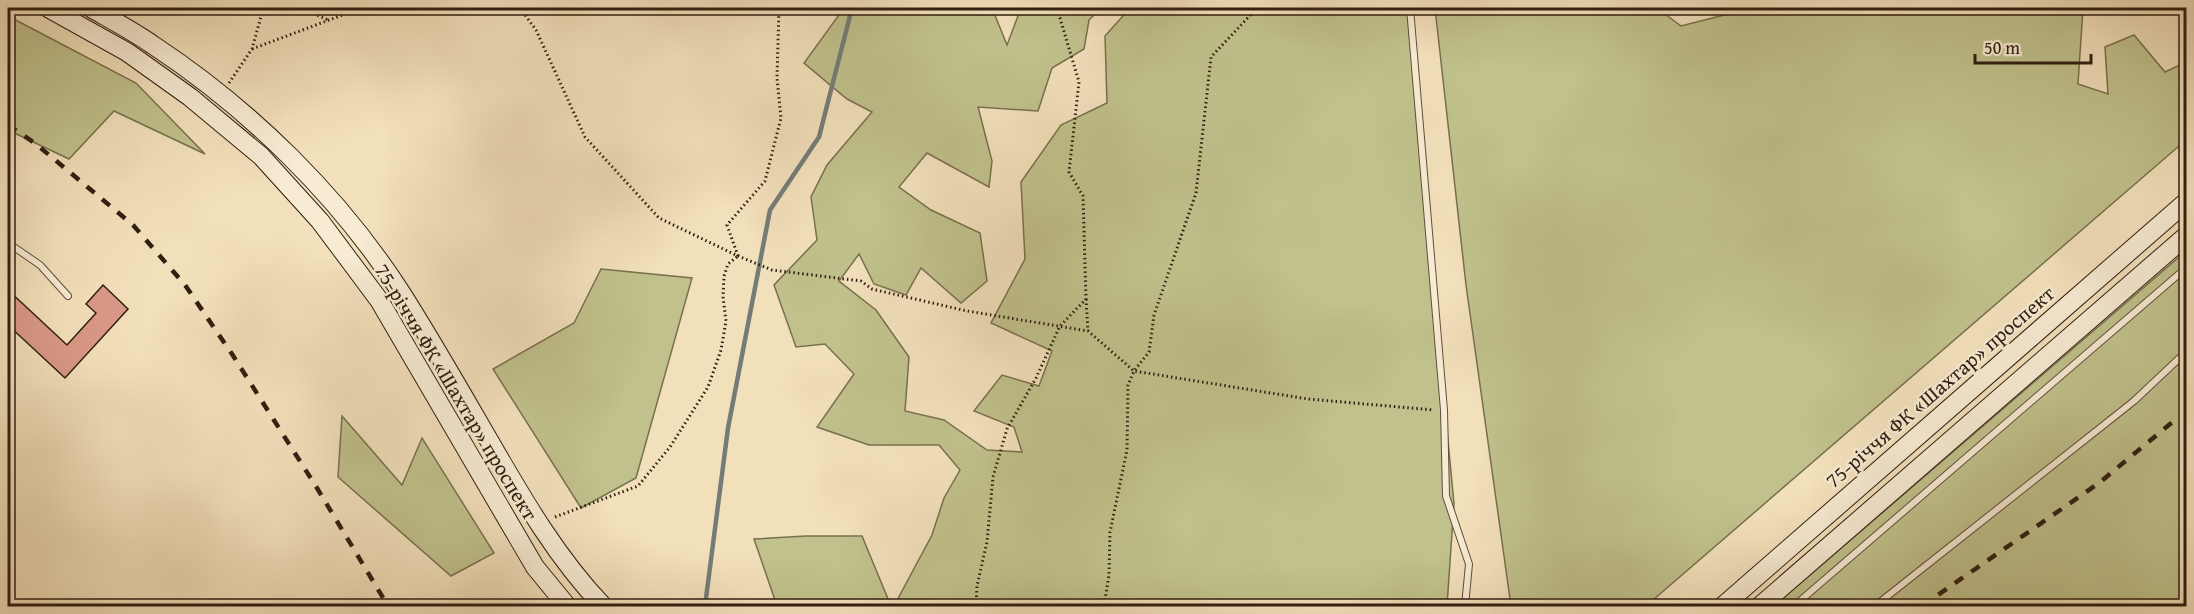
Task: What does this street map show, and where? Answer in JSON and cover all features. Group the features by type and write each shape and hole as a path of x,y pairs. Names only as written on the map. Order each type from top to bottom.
{"main road":[{"name":"75-річчя ФК «Шахтар» проспект","path":"48,8 127,52 190,97 261,156 320,221 379,300 535,567 567,606"},
{"name":"75-річчя ФК «Шахтар» проспект","path":"91,8 153,44 221,94 278,146 341,211 401,293 523,500 556,549 603,606"},
{"name":"75-річчя ФК «Шахтар» проспект","path":"1723,606 2187,202"},
{"path":"1760,606 2187,236"}],"lane":[{"path":"1410,8 1444,410 1446,496 1469,564 1465,606"},
{"path":"8,243 40,265 68,296"},
{"path":"1794,606 2187,268"},
{"path":"1875,606 2133,401 2187,352"}],"path":[{"path":"221,94 252,49 262,13 260,8"},
{"path":"301,8 328,20"},
{"path":"252,49 361,8"},
{"path":"520,8 536,30 585,137 659,218 738,256 772,270 861,281 872,289 967,311 1088,331 1134,371 1308,399 1444,410"},
{"path":"738,256 727,225 765,181 781,118 777,78 779,8"},
{"path":"1058,8 1079,82 1069,172 1083,196 1088,331"},
{"path":"1104,606 1109,575 1110,532 1127,450 1128,385 1134,371 1149,352 1154,315 1196,193 1211,57 1257,8"},
{"path":"550,519 638,486 670,447 708,387 722,350 726,321 723,297 724,276 728,264 738,256"},
{"path":"976,606 977,586 987,542 993,477 1007,429 1036,378 1060,326 1086,299"}],"green space":[{"path":"844,8 992,8 1007,45 1021,8 1101,8 1089,20 1084,49 1052,68 1038,111 978,107 992,161 989,187 927,153 899,187 931,210 980,233 987,281 961,303 921,268 906,295 874,284 859,254 839,281 876,310 909,357 905,411 944,420 987,450 1022,452 1014,427 974,411 1002,375 1039,386 1052,351 991,323 1025,259 1021,182 1061,125 1107,103 1105,36 1130,8 1407,8 1454,504 1447,606 894,606 932,535 944,498 960,470 939,445 869,445 817,427 854,374 825,344 796,347 774,285 817,240 811,197 827,165 872,112 847,99 804,63"},
{"path":"1435,8 1657,8 1681,26 1728,14 1733,8 2083,8 2078,84 2108,94 2105,47 2134,35 2165,72 2186,62 2186,140 1646,606 1511,606 1466,285"},
{"path":"8,16 136,83 205,154 114,111 69,159 8,130"},
{"path":"2186,251 2186,606 1774,606"},
{"path":"601,269 692,278 636,478 581,508 493,369 574,323"},
{"path":"342,416 402,485 422,438 494,553 451,576 338,477"},
{"path":"862,536 891,606 777,606 754,539"}],"building":[{"path":"103,285 128,309 65,378 8,325 8,290 67,345 96,313 86,304"}],"waterway":[{"path":"705,606 728,428 770,210 819,137 852,8"}],"railway":[{"path":"8,125 36,144 133,225 185,285 317,488 388,606"},
{"path":"1922,606 2099,483 2186,413"}]}
